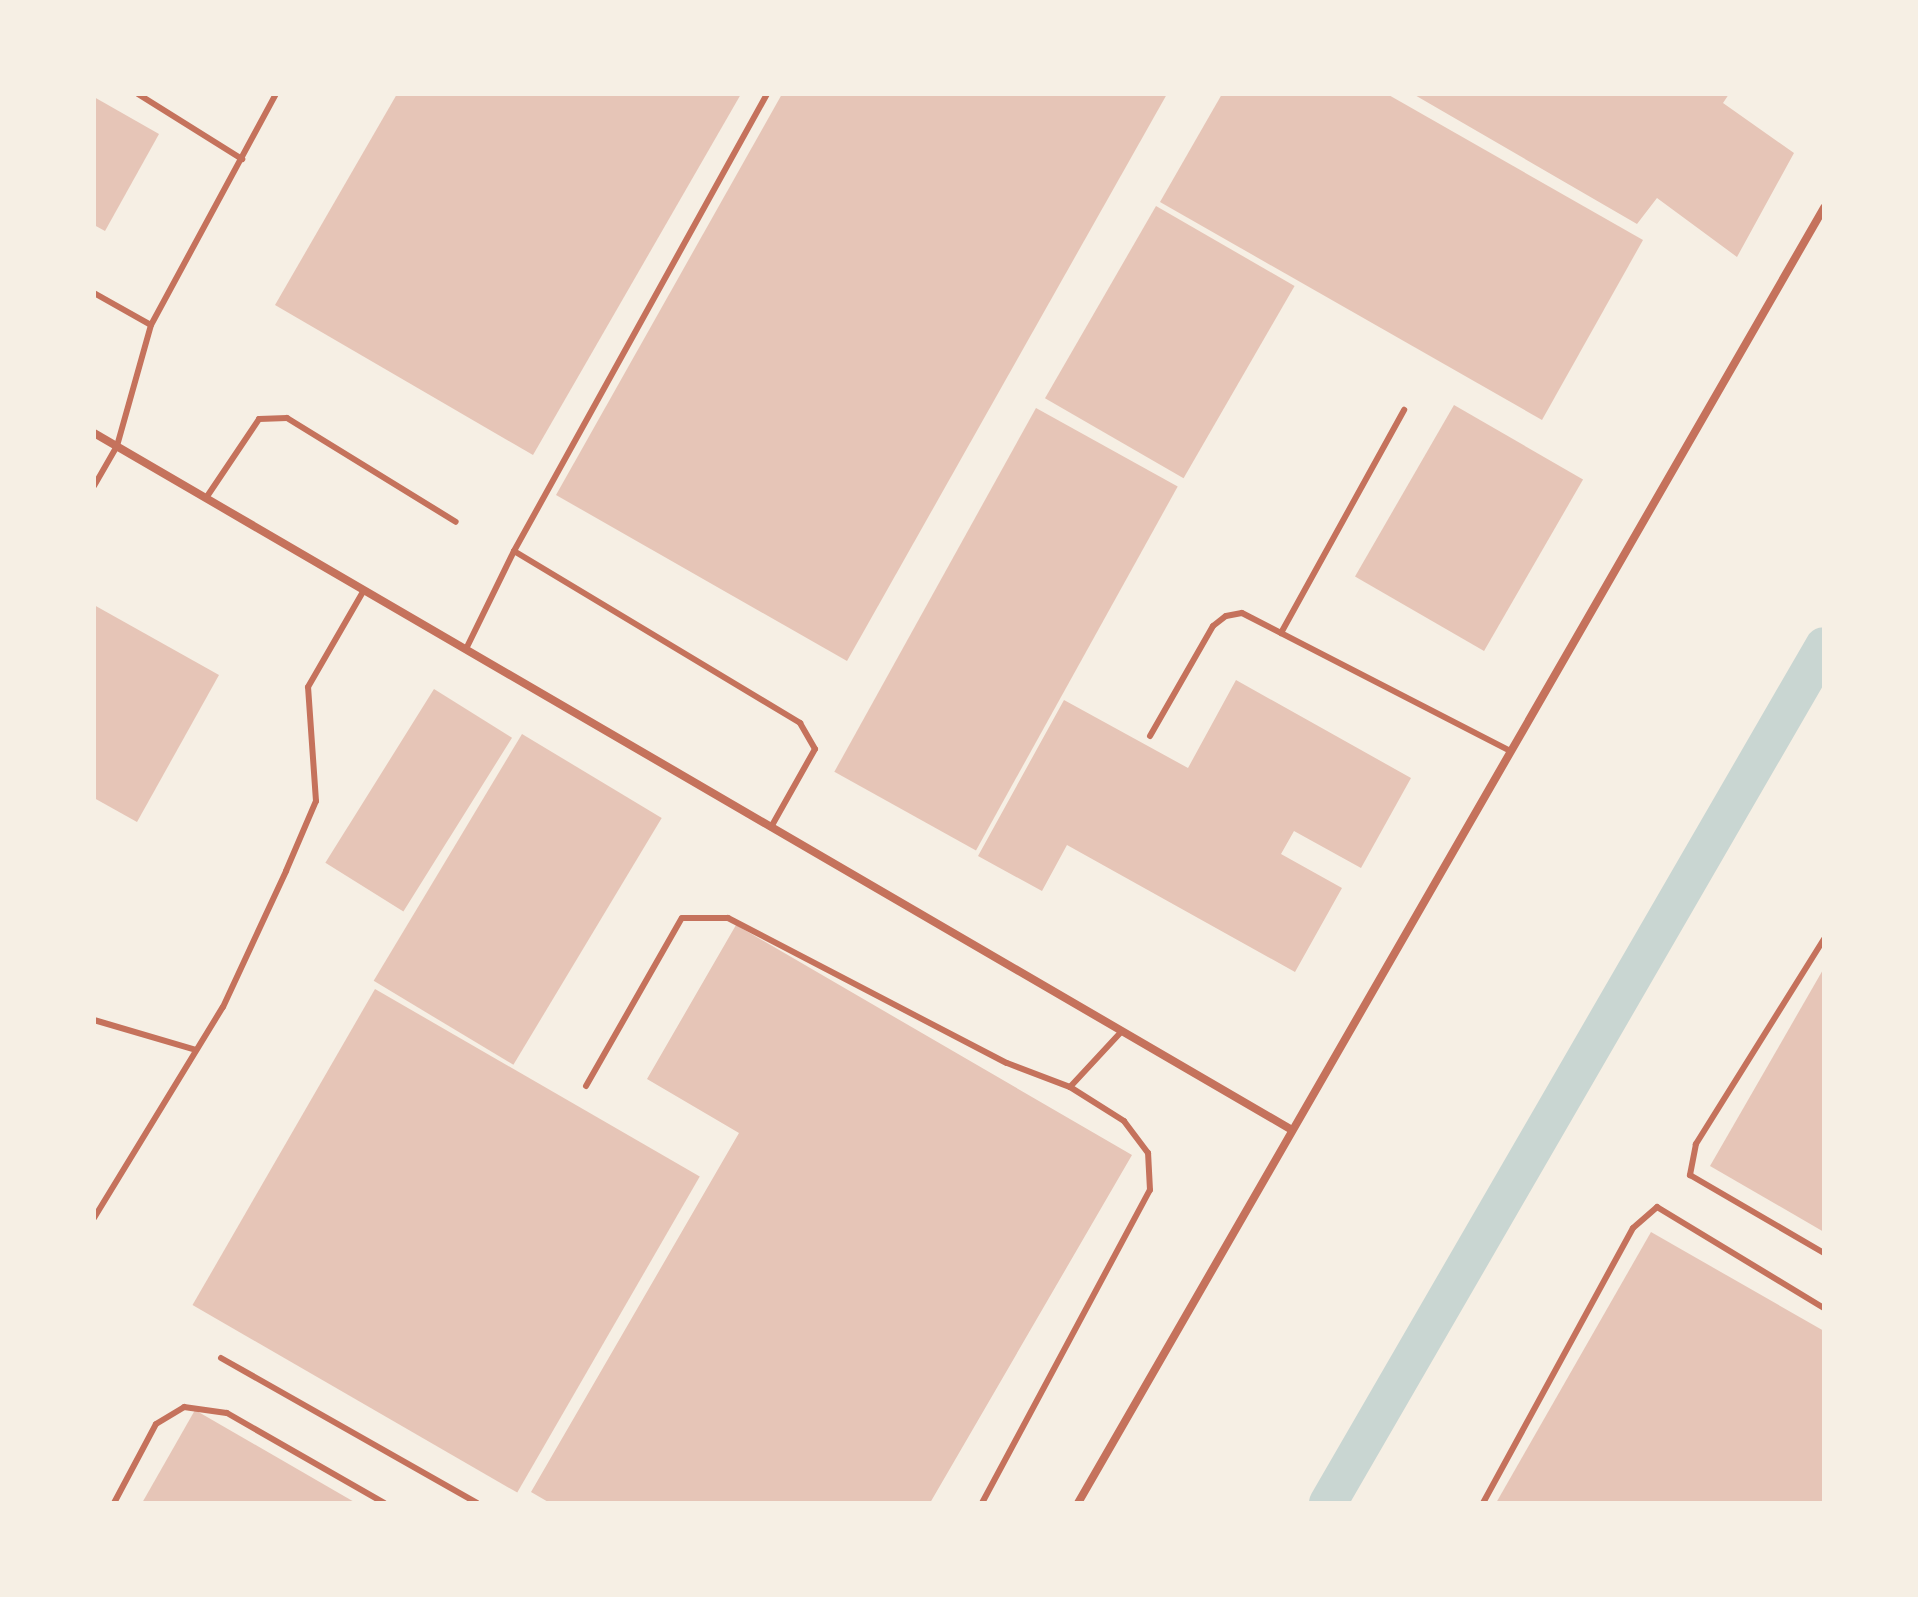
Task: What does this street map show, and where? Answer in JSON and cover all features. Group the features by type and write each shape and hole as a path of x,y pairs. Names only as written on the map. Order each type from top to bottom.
{"street":[{"path":"1078,1503 1824,208"},
{"path":"94,433 1292,1130"}],"lane":[{"path":"138,94 242,159"},
{"path":"94,486 117,446 151,325 276,94"},
{"path":"466,649 514,551 767,94"},
{"path":"94,293 151,325"},
{"path":"1281,633 1404,410"},
{"path":"206,498 259,419 287,418 456,522"},
{"path":"514,551 800,723 815,749 771,827"},
{"path":"94,1218 223,1007 316,801 308,687 364,590"},
{"path":"1150,736 1213,626 1226,616 1242,613 1511,751"},
{"path":"586,1086 682,918 728,918 1007,1063 1070,1087 1124,1121 1148,1153 1150,1190 982,1503"},
{"path":"1824,939 1696,1144 1690,1175 1824,1253"},
{"path":"94,1020 196,1050"},
{"path":"1070,1087 1122,1031"},
{"path":"1483,1503 1633,1228 1657,1207 1824,1308"},
{"path":"221,1358 477,1503"},
{"path":"114,1503 156,1424 184,1407 227,1413 384,1503"}],"building":[{"path":"397,94 741,94 533,455 275,305"},
{"path":"782,94 1167,94 847,661 556,495"},
{"path":"1222,94 1387,94 1643,240 1542,420 1160,202"},
{"path":"1413,94 1729,94 1723,103 1794,153 1737,257 1657,198 1637,224"},
{"path":"94,97 159,134 105,231 94,225"},
{"path":"1156,206 1295,286 1184,478 1045,398"},
{"path":"1454,405 1583,480 1484,651 1355,576"},
{"path":"1036,408 1178,487 976,850 834,772"},
{"path":"94,605 219,675 137,822 94,798"},
{"path":"1236,680 1411,778 1361,868 1294,831 1281,854 1342,888 1295,972 1067,845 1042,891 978,856 1064,700 1188,768"},
{"path":"434,689 512,738 403,912 325,863"},
{"path":"522,734 662,818 513,1065 374,981"},
{"path":"736,925 1132,1155 930,1503 550,1503 531,1492 739,1133 647,1079"},
{"path":"1824,968 1824,1232 1710,1166"},
{"path":"375,989 700,1176 517,1493 193,1305"},
{"path":"1651,1232 1824,1331 1824,1503 1496,1503"},
{"path":"195,1410 356,1503 142,1503"}],"waterway":[{"path":"1328,1503 1824,646"}]}
